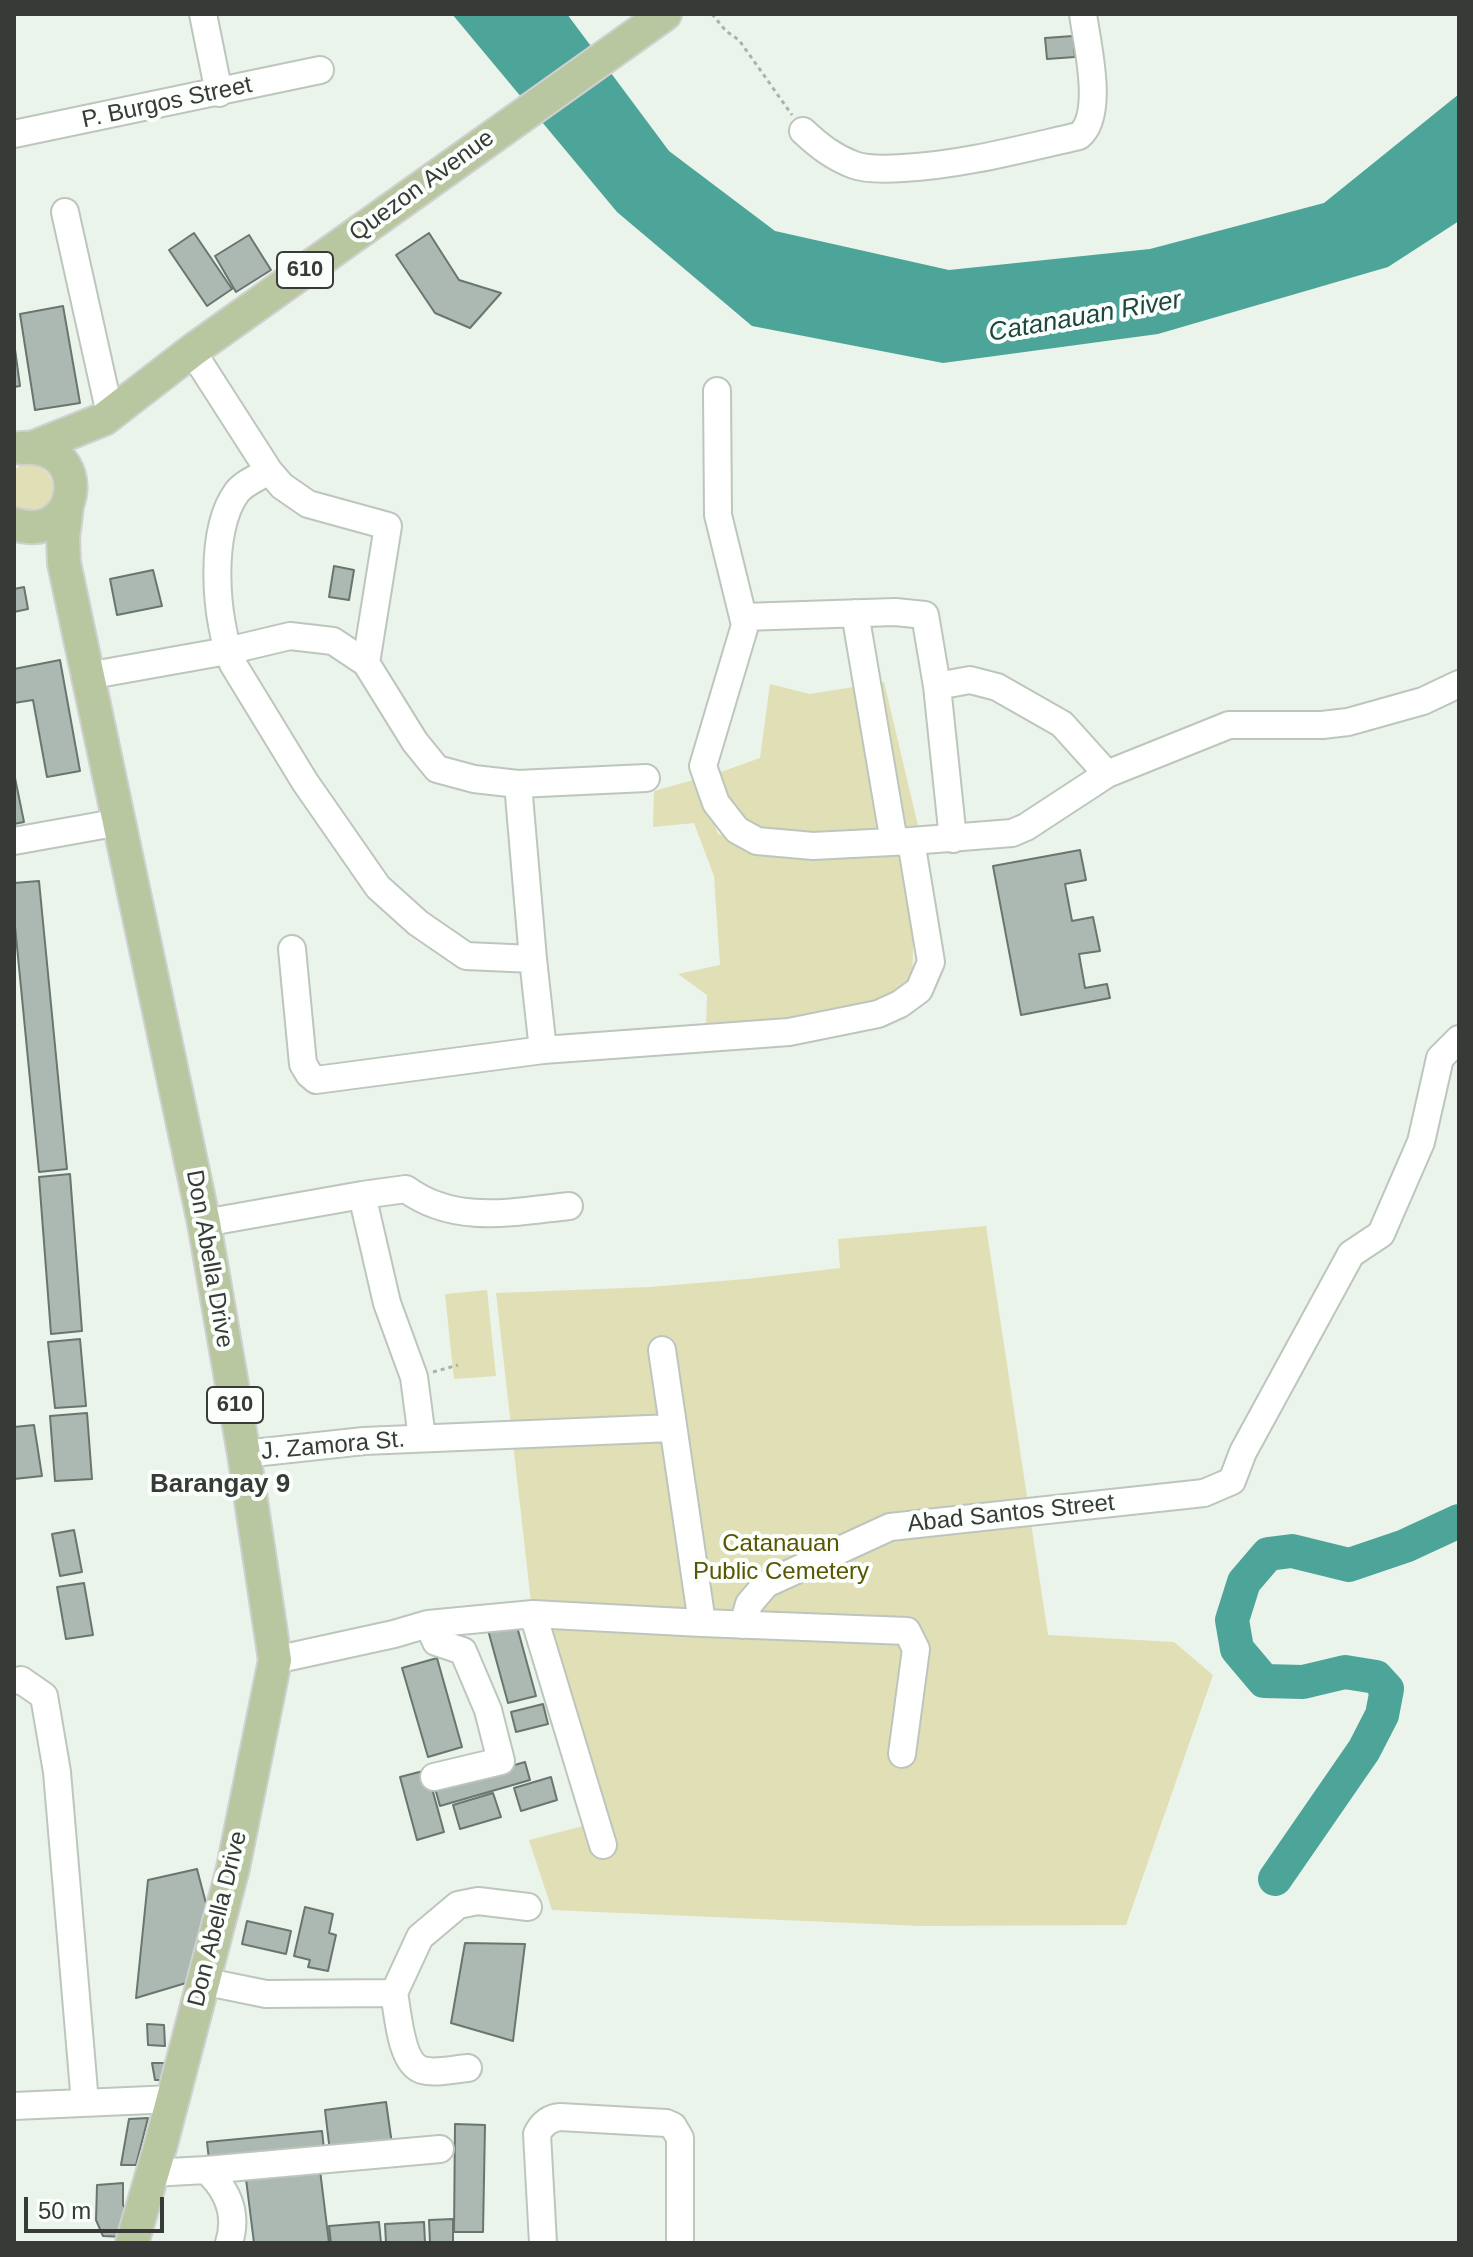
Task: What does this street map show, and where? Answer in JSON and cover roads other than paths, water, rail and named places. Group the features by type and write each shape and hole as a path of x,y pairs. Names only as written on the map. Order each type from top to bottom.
{"main road":[{"name":"Quezon Avenue","path":"24,449 107,416 192,351 665,14"},
{"name":"Quezon Avenue","path":"69,499 107,416"},
{"name":"610","path":"24,449 50,451 62,461 70,475 69,499"},
{"path":"14,525 43,527 57,519 69,499"},
{"name":"Don Abella Drive","path":"69,499 63,538 64,563 204,1223 244,1454 275,1660 233,1868 132,2243"},
{"path":"14,525 64,563"}],"street":[{"path":"203,14 219,93"},
{"path":"803,131 826,152 856,166 888,169 963,161 1079,136 1089,121 1094,99 1083,14"},
{"name":"P. Burgos Street","path":"14,134 320,70"},
{"path":"65,212 107,416"},
{"path":"192,351 269,471 282,486 308,504 388,526 366,663"},
{"path":"717,391 718,515 745,625 703,766 716,803 737,830 757,841 813,846 1012,833 1107,774 1229,725 1348,722 1423,701 1459,684"},
{"path":"269,471 239,489 226,510 219,546 219,612 227,651 233,664 305,782 378,887 418,923 466,956 533,959"},
{"path":"743,617 855,613 925,615 937,686 953,839"},
{"path":"292,949 303,1064 316,1080 543,1050 789,1032 878,1014 900,1004 919,990 931,962 902,841 855,613"},
{"path":"87,676 227,651 290,636 333,641 366,663 415,742 437,769 474,779 518,784 646,778"},
{"path":"937,686 970,680 997,687 1062,724 1107,774"},
{"path":"518,784 543,1050"},
{"path":"14,841 120,822"},
{"name":"Abad Santos Street","path":"743,1625 749,1604 766,1584 890,1527 1204,1493 1232,1481 1243,1452 1351,1254 1381,1234 1421,1142 1440,1058 1459,1039"},
{"path":"204,1223 406,1189 422,1201 447,1210 492,1214 569,1206"},
{"path":"362,1195 387,1303 414,1377 422,1438"},
{"path":"662,1350 702,1623"},
{"name":"J. Zamora St.","path":"244,1454 364,1441 672,1428"},
{"path":"275,1660 428,1624 533,1614 907,1631 916,1649 902,1754"},
{"path":"533,1614 603,1845"},
{"path":"428,1624 436,1642 463,1651 488,1710 501,1761 434,1777"},
{"path":"14,1681 21,1680 44,1696 57,1772 85,2103"},
{"path":"468,2068 428,2071 412,2065 403,2045 394,1993 420,1937 458,1905 478,1901 528,1907"},
{"path":"202,1981 266,1994 394,1993"},
{"path":"14,2106 173,2099"},
{"path":"543,2243 537,2134 545,2122 560,2117 666,2123 673,2126 680,2138 680,2243"},
{"path":"152,2173 440,2149"},
{"path":"206,2170 223,2188 229,2200 233,2222 229,2243"}],"water":[{"name":"Catanauan River","path":"452,14 567,14 669,151 775,231 949,270 1150,249 1324,203 1459,94 1459,221 1388,267 1158,334 943,363 752,326 617,212"}],"waterway":[{"path":"1275,1879 1364,1750 1382,1715 1387,1689 1376,1677 1345,1672 1303,1682 1264,1681 1237,1649 1232,1620 1244,1582 1268,1554 1292,1551 1349,1565 1405,1546 1459,1521"}],"district":[{"name":"Barangay 9","path":"220,1485"}],"park label":[{"name":"Catanauan Public Cemetery","path":"781,1558"}]}
